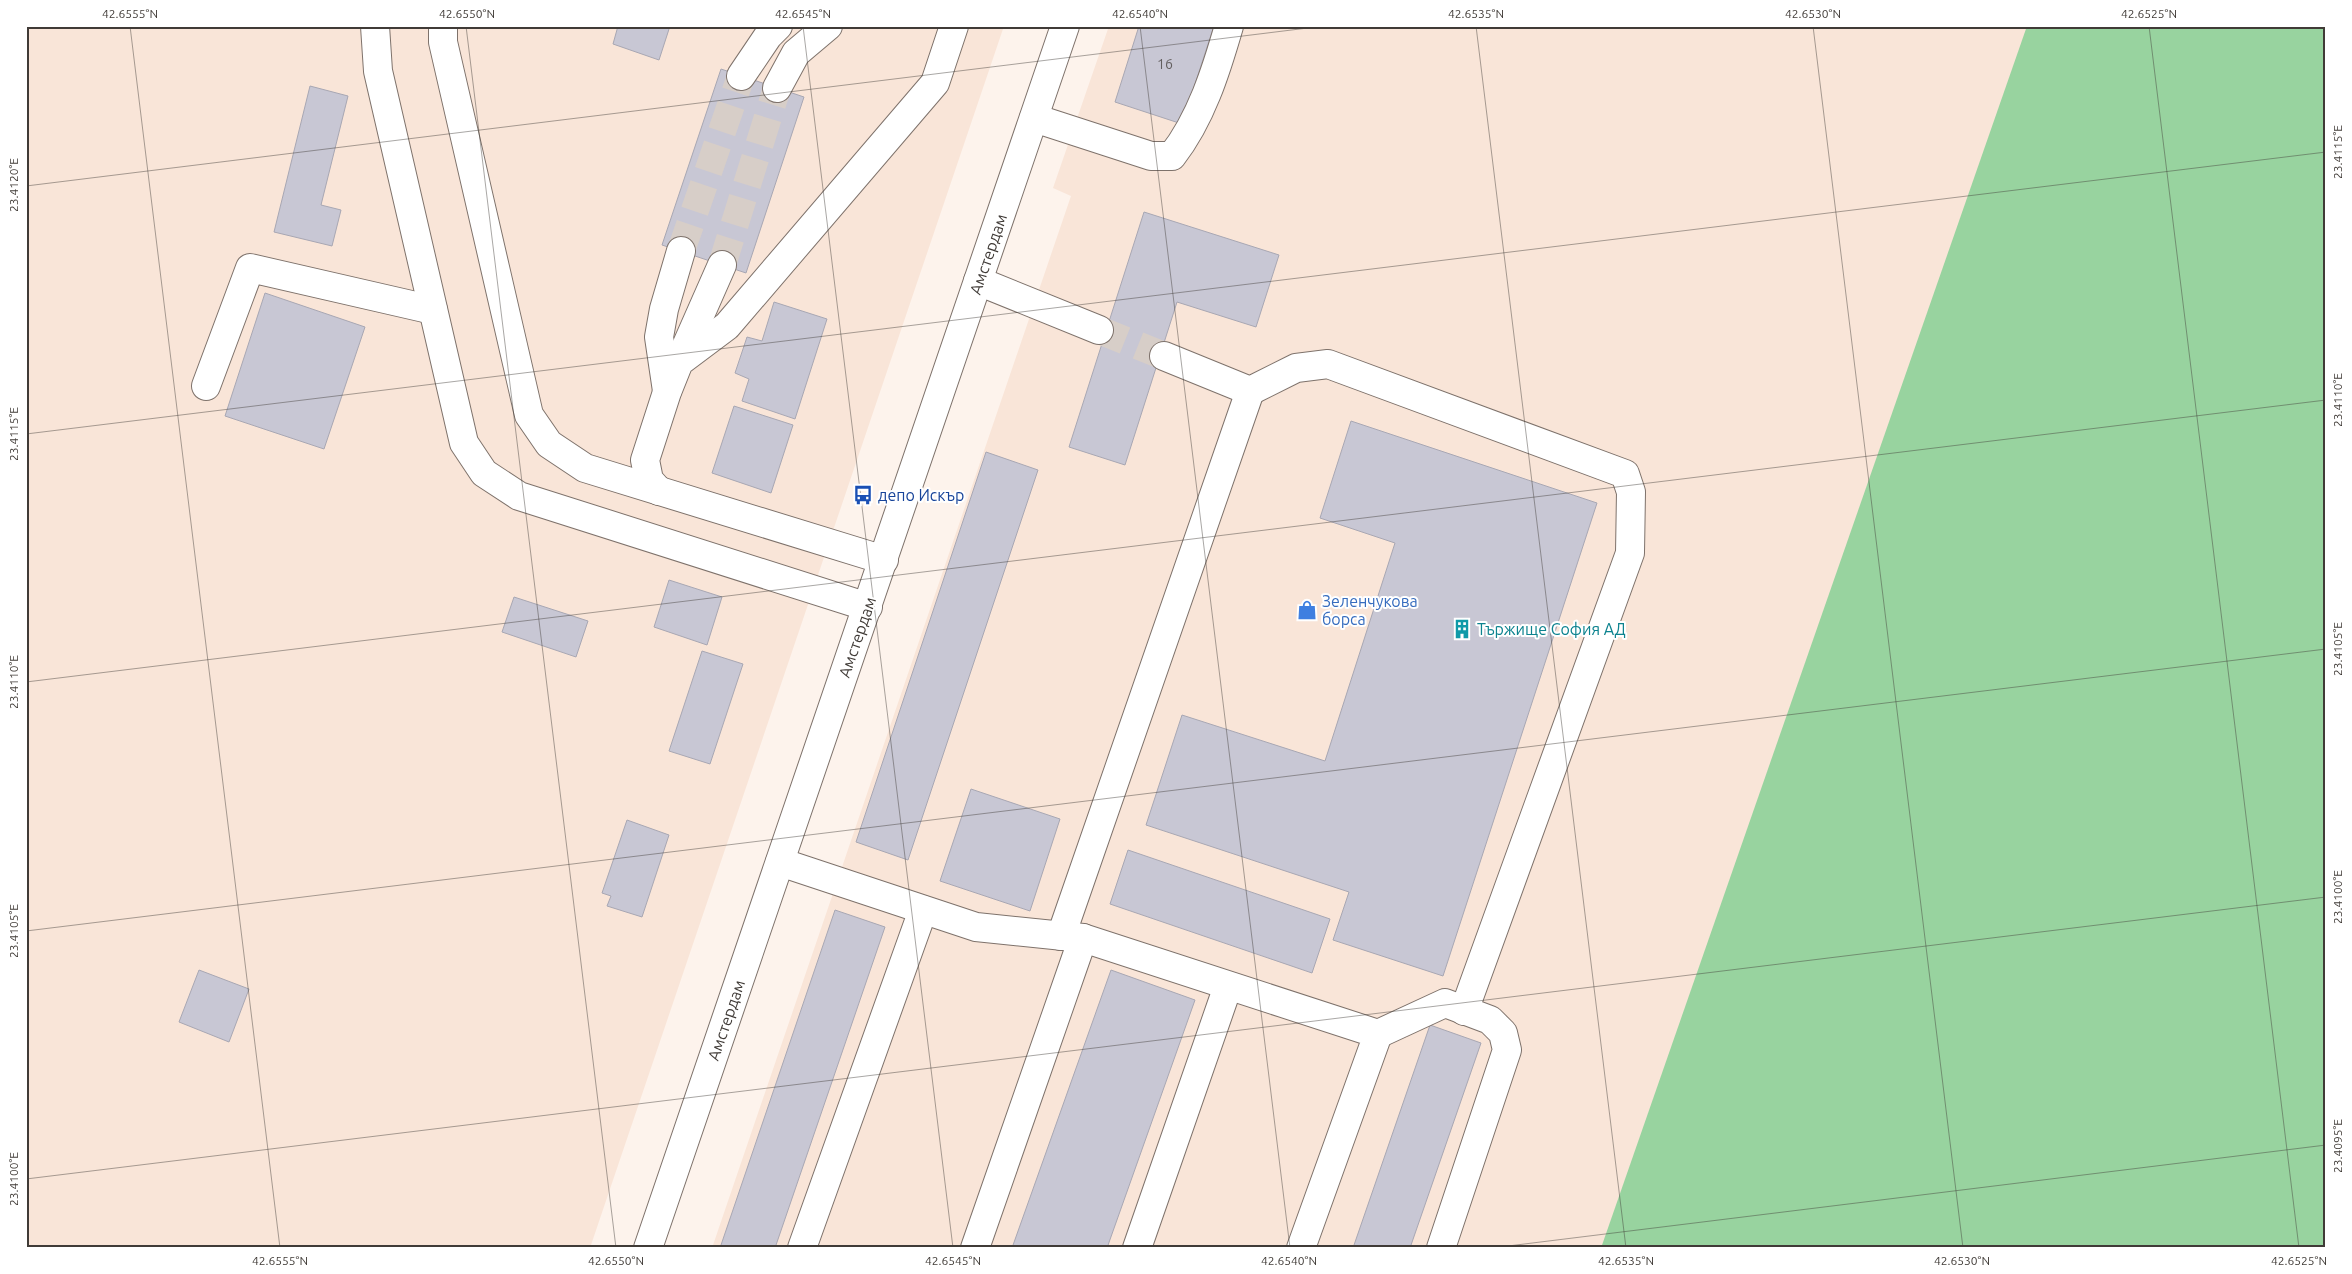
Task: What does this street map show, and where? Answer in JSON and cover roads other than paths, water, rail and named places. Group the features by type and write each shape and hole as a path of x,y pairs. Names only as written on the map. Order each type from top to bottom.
{"street":[{"path":"375,26 378,71 464,443 484,473 519,496 868,608"},
{"path":"443,26 444,42 529,414 549,444 585,468 884,560"},
{"path":"741,76 768,36 778,26"},
{"path":"777,88 796,53 828,26"},
{"path":"679,362 727,326 935,83 954,26"},
{"name":"Амстердам","path":"648,1248 868,608 1065,26"},
{"path":"1034,118 1151,156 1172,156 1186,139 1203,101 1229,26"},
{"path":"667,392 659,337 664,309 681,251"},
{"path":"659,491 649,480 645,460 667,392 722,265"},
{"path":"206,386 250,268 433,310"},
{"path":"978,281 1099,330"},
{"path":"1164,356 1250,391"},
{"path":"975,1248 1072,937 1250,391 1296,368 1328,364 1625,474 1631,492 1630,553 1464,1011"},
{"path":"780,862 976,928 1072,937 1378,1034 1444,1003 1490,1020 1503,1033 1507,1050 1441,1248"},
{"path":"802,1248 923,910"},
{"path":"1137,1248 1228,986"},
{"path":"1301,1248 1378,1034"}],"tunnel":[{"path":"681,251 741,76"},
{"path":"722,265 777,88"},
{"path":"1099,330 1164,356"}],"place":[{"name":"депо Искър","path":"863,495"},
{"name":"Зеленчукова борса","path":"1307,610"},
{"name":"Тържище София АД","path":"1462,629"}]}
